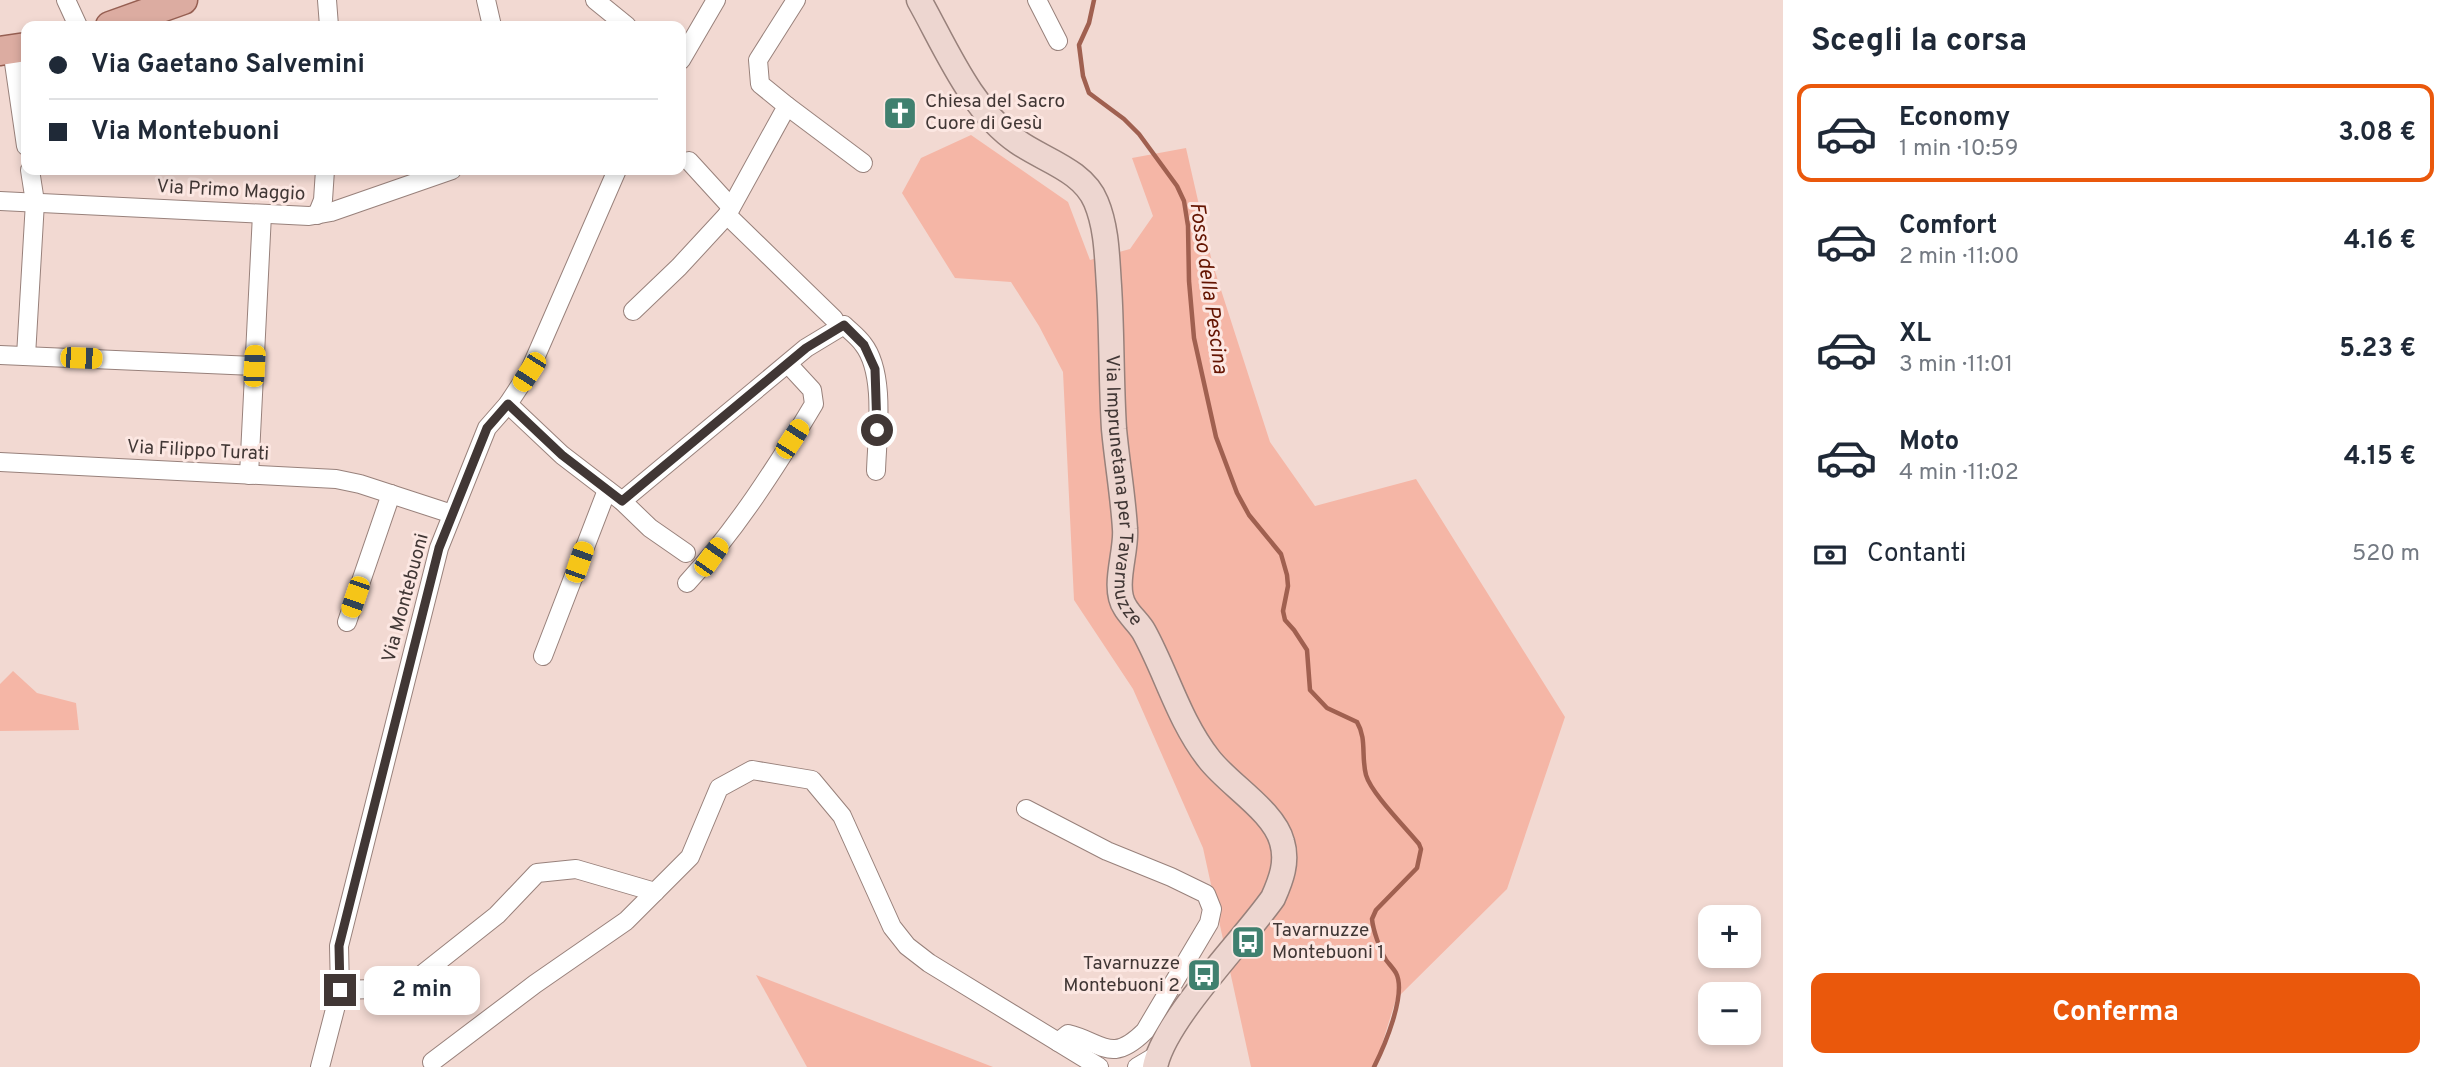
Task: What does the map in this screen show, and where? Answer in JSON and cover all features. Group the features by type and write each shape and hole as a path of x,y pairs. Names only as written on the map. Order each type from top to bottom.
{"main road":[{"path":"124,21 183,0"},
{"name":"Via Imprunetana per Tavarnuzze","path":"919,0 982,110 1000,129 1020,144 1081,181 1095,200 1102,222 1109,286 1114,429 1126,531 1121,596 1124,606 1144,631 1179,710 1208,759 1273,822 1282,841 1283,876 1273,898 1184,1012 1157,1060"}],"street":[{"path":"66,0 76,21"},
{"path":"327,0 329,21"},
{"path":"486,0 491,21"},
{"path":"595,0 621,21"},
{"path":"686,51 716,0"},
{"path":"796,0 758,60 760,84 863,163"},
{"path":"1037,0 1058,41"},
{"path":"13,49 21,109"},
{"path":"633,311 679,267 729,211 787,106"},
{"path":"689,161 729,211 834,319"},
{"path":"26,356 35,202 31,175"},
{"path":"317,215 323,200 325,175"},
{"name":"Via Primo Maggio","path":"0,201 317,215 437,175"},
{"name":"Via Montebuoni","path":"320,1067 340,990 339,946 439,548 487,428 508,404 529,372 615,175"},
{"path":"249,475 262,214"},
{"path":"622,501 806,348 844,325 864,345 875,369 876,471"},
{"path":"0,355 254,366"},
{"path":"687,583 711,557 763,484 814,404 812,390 788,364"},
{"path":"508,404 562,455 622,501 650,528 686,553"},
{"name":"Via Filippo Turati","path":"0,463 298,475 336,479 452,514"},
{"path":"543,656 607,490"},
{"path":"346,622 391,494"},
{"path":"432,1062 535,984 626,921 690,857 719,788 752,770 812,780 842,817 878,902 907,946 929,963 1099,1067"},
{"path":"1026,809 1107,851 1206,894 1212,909 1209,923 1145,1031 1135,1041 1112,1049 1099,1048 1068,1034 1058,1042"},
{"path":"340,990 374,989 396,995 497,915 537,873 576,869 655,892"},
{"path":"1181,969 1207,983"},
{"path":"1137,1067 1157,1060"}],"shaded area":[{"path":"971,135 1068,202 1090,260 1130,249 1153,216 1132,158 1186,148 1212,262 1270,442 1315,506 1416,479 1565,717 1507,889 1396,999 1375,1067 1251,1067 1203,848 1133,689 1074,600 1063,372 1039,326 1011,282 955,278 902,193 921,158"},
{"path":"13,671 37,693 76,703 79,730 0,731 0,684"},
{"path":"756,975 993,1067 807,1067"}],"waterway":[{"name":"Fosso della Pescina","path":"1094,0 1089,23 1079,45 1083,76 1089,93 1139,134 1177,186 1184,201 1188,226 1194,338 1216,437 1237,493 1249,515 1281,554 1288,586 1283,611 1285,620 1307,650 1310,690 1327,708 1357,722 1362,735 1369,782 1421,849 1417,868 1376,910 1372,919 1381,951 1399,982 1397,1007 1374,1067"}],"place":[{"name":"Chiesa del Sacro Cuore di Gesù","path":"900,113"},
{"name":"Tavarnuzze Montebuoni 1","path":"1248,942"},
{"name":"Tavarnuzze Montebuoni 2","path":"1204,975"}],"route":[{"path":"340,990 339,946 439,548 487,428 508,404 562,455 622,501 806,348 844,325 864,345 875,369 877,430"}]}
